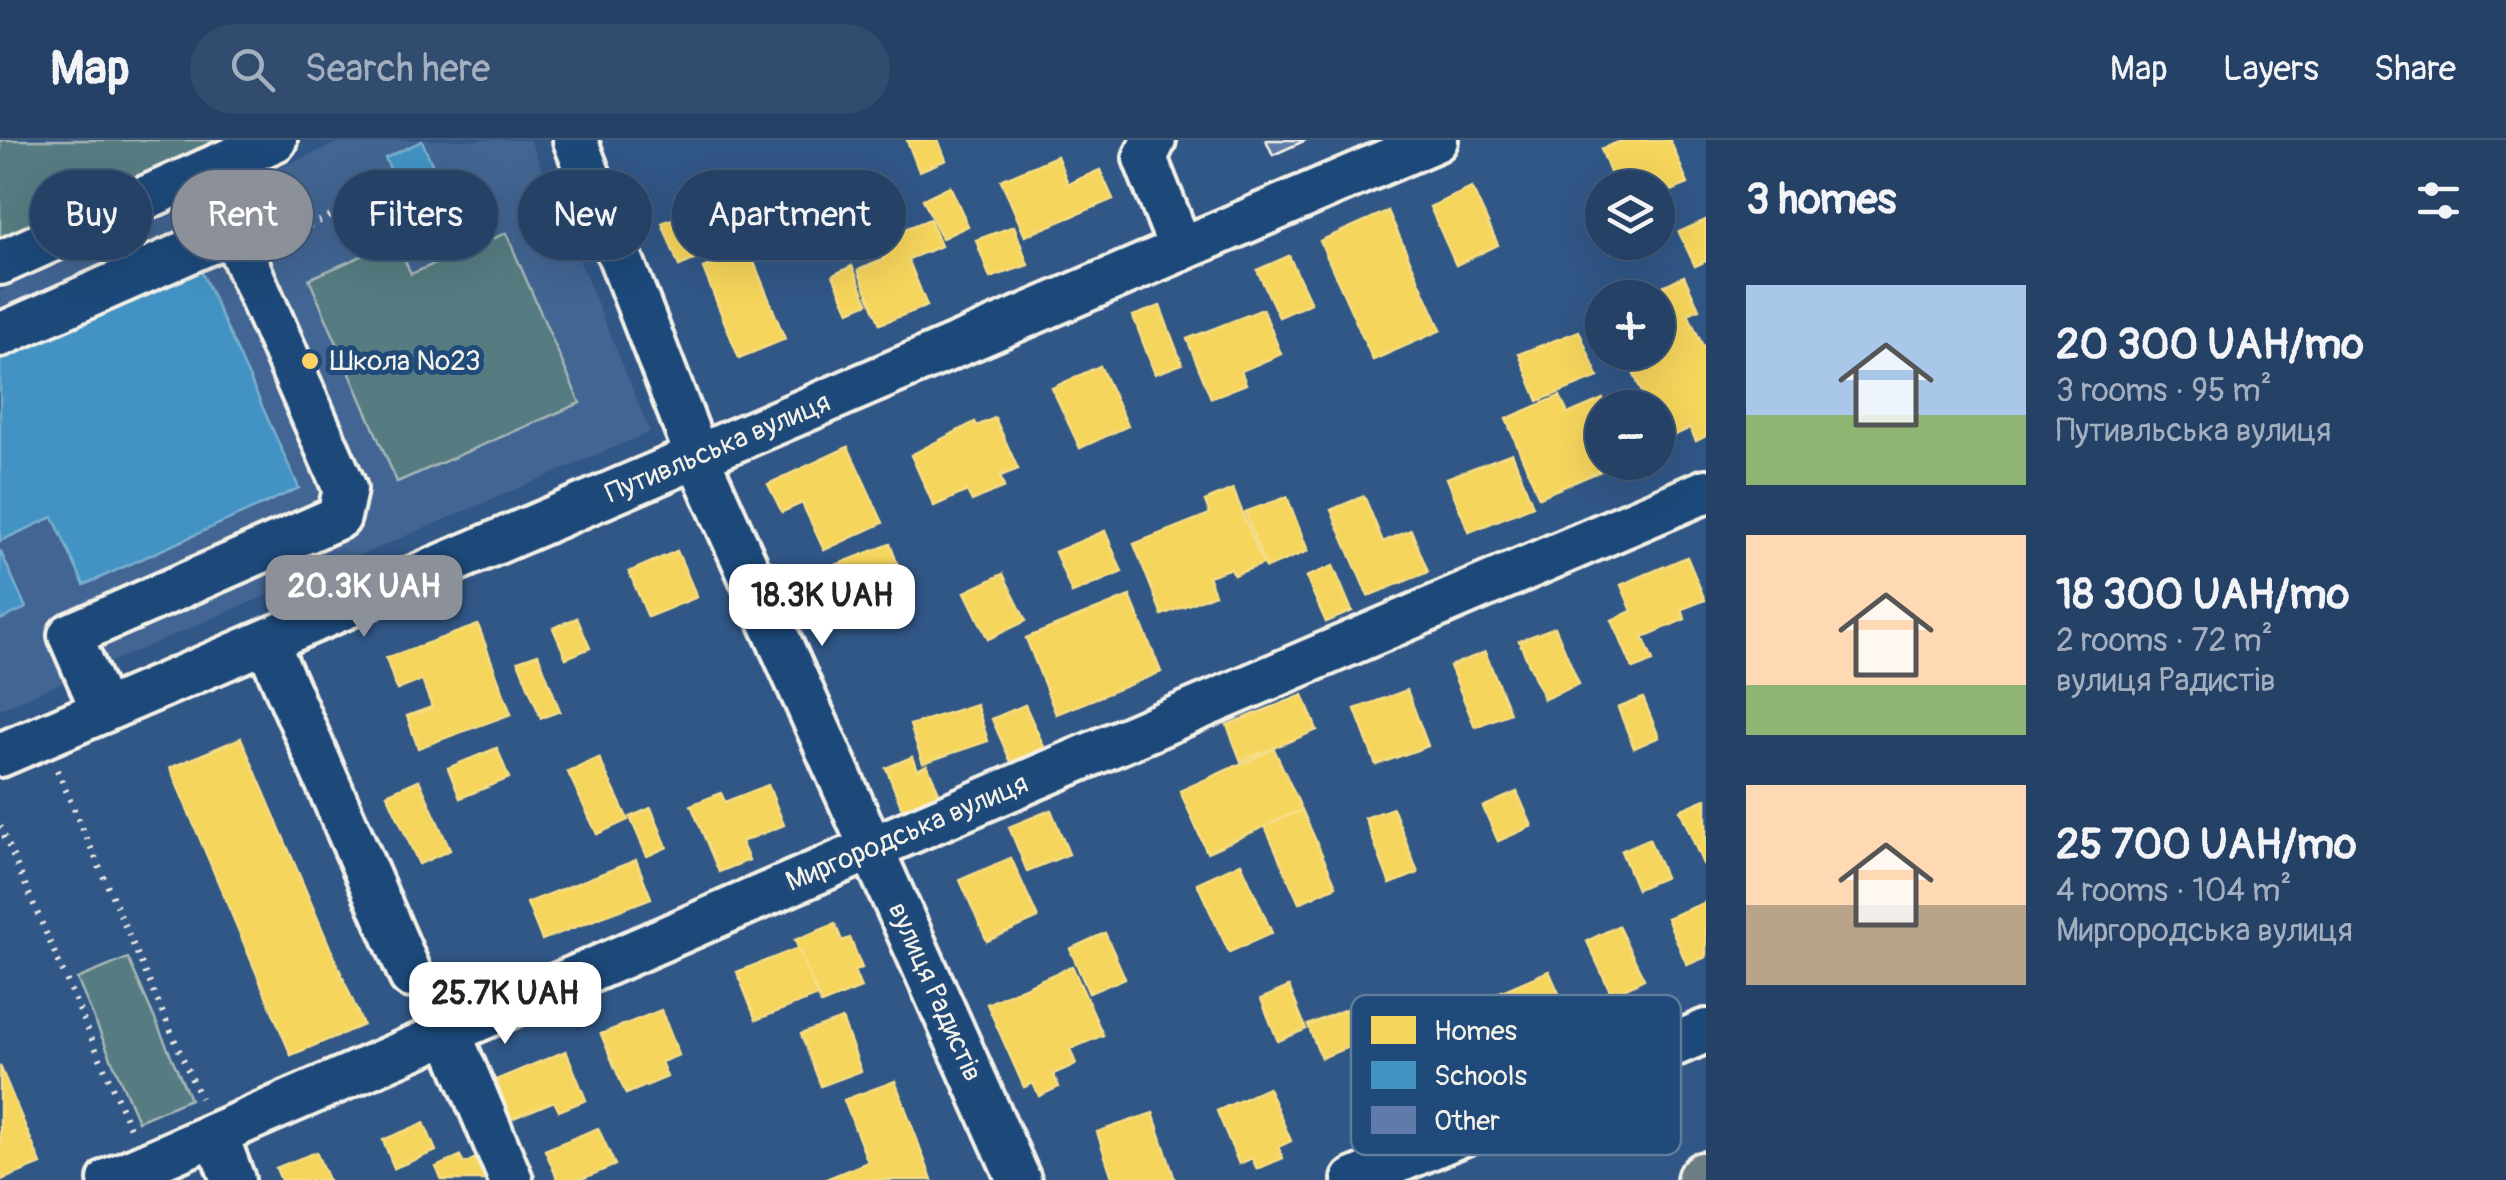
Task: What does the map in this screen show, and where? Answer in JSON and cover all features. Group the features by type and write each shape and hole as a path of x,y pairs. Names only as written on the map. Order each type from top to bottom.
{"street":[{"path":"208,170 275,140"},
{"name":"вулиця Радистів","path":"575,140 697,456 1018,1180"},
{"path":"1154,140 1145,158 1181,249"},
{"name":"Путивльська вулиця","path":"0,755 1436,140"},
{"path":"0,263 172,186"},
{"path":"0,335 194,260"},
{"path":"103,711 70,635 339,517 346,489 245,260"},
{"name":"Миргородська вулиця","path":"128,1172 1706,491"},
{"path":"267,642 411,976"},
{"path":"1681,1042 1706,1031"},
{"path":"450,1032 511,1180"},
{"path":"216,1134 233,1180"},
{"path":"1354,1180 1413,1155"}],"path":[{"path":"42,736 216,1134"},
{"path":"0,826 128,1172"}],"shaded area":[{"name":"Школа №23","path":"343,140 530,140 542,170 518,170 518,260 579,260 650,432 0,709 0,291 70,260 152,260 152,224 172,215 172,260 313,260 313,170 275,170"}],"green space":[{"path":"0,140 250,140 182,170 172,170 172,174 152,183 152,170 30,170 30,237 0,250"},
{"path":"506,233 580,403 397,482 309,279 352,260 405,260 411,274 443,260 498,260 498,236"},
{"path":"128,958 190,1099 138,1121 77,979"}],"building: Homes":[{"path":"907,140 938,140 946,160 919,171"},
{"path":"1624,140 1670,140 1688,184 1675,189 1675,170 1609,170 1601,149"},
{"path":"1057,156 1068,184 1100,170 1113,199 1025,236 1001,180"},
{"path":"950,186 968,226 942,238 923,199"},
{"path":"1472,188 1498,245 1456,265 1430,207"},
{"path":"1388,211 1441,330 1373,360 1320,241"},
{"path":"672,219 672,248 662,223"},
{"path":"930,219 941,246 908,259 927,306 880,324 858,270 883,260 906,260 906,229"},
{"path":"1706,220 1706,261 1695,266 1679,232"},
{"path":"1014,226 1028,265 990,278 976,240"},
{"path":"1289,256 1311,303 1279,317 1257,270"},
{"path":"723,260 753,260 785,339 739,358 703,268"},
{"path":"852,266 868,303 849,311 833,275"},
{"path":"1684,276 1699,309 1688,314 1706,353 1706,436 1696,441 1690,428 1675,435 1675,390 1641,390 1632,370 1675,370 1675,280"},
{"path":"1160,306 1182,364 1155,374 1133,316"},
{"path":"1263,309 1281,354 1241,371 1246,384 1211,398 1187,339"},
{"path":"1579,331 1585,346 1585,370 1595,370 1598,377 1538,401 1519,354"},
{"path":"1100,366 1128,426 1080,448 1052,388"},
{"path":"1560,396 1568,414 1585,407 1585,478 1539,497 1506,419"},
{"path":"995,418 1018,469 1000,476 1004,487 972,501 967,491 934,506 911,455 975,422 977,426"},
{"path":"848,447 883,523 824,550 802,503 782,512 768,484"},
{"path":"1512,453 1533,506 1469,532 1447,478"},
{"path":"1233,489 1263,564 1234,575 1231,568 1208,576 1215,594 1162,615 1134,544 1210,514 1205,501"},
{"path":"1364,496 1383,542 1411,530 1428,572 1368,596 1331,510"},
{"path":"1287,497 1308,551 1266,568 1245,512"},
{"path":"1105,531 1122,572 1072,593 1055,552"},
{"path":"890,544 900,571 885,577 897,609 851,627 828,568"},
{"path":"677,551 697,597 648,617 629,572"},
{"path":"1687,557 1705,600 1682,609 1685,619 1643,637 1653,661 1633,669 1612,620 1632,611 1621,585"},
{"path":"1333,566 1352,611 1326,622 1306,577"},
{"path":"1003,574 1026,621 988,639 965,592"},
{"path":"1130,596 1161,672 1056,714 1026,638"},
{"path":"577,618 590,648 566,658 553,628"},
{"path":"478,625 511,714 418,748 407,716 432,707 422,680 397,690 386,658"},
{"path":"1555,627 1579,684 1544,699 1519,641"},
{"path":"1485,652 1510,713 1475,727 1450,666"},
{"path":"538,654 560,711 541,718 518,661"},
{"path":"1407,690 1428,746 1376,765 1355,709"},
{"path":"1303,695 1317,730 1241,761 1227,725"},
{"path":"1643,698 1659,737 1634,748 1618,708"},
{"path":"976,704 988,741 923,763 910,725"},
{"path":"1025,705 1044,747 1011,762 992,719"},
{"path":"241,738 363,1025 291,1055 170,768"},
{"path":"497,748 509,778 460,798 448,768"},
{"path":"1274,749 1302,810 1207,852 1180,791"},
{"path":"912,757 917,770 927,765 940,795 903,811 886,768"},
{"path":"599,758 628,820 597,834 568,772"},
{"path":"419,780 450,850 419,864 387,794"},
{"path":"768,785 784,825 741,842 749,860 719,872 691,805 721,793 725,802"},
{"path":"1517,792 1532,826 1498,841 1483,807"},
{"path":"1706,799 1706,863 1703,864 1680,810"},
{"path":"651,808 667,847 647,856 630,817"},
{"path":"1393,808 1418,873 1390,884 1365,818"},
{"path":"1051,810 1069,854 1027,871 1009,827"},
{"path":"1302,810 1336,886 1299,903 1265,826"},
{"path":"1649,839 1665,877 1637,889 1621,851"},
{"path":"1011,858 1038,918 987,941 960,880"},
{"path":"636,860 651,898 542,940 527,903"},
{"path":"1241,863 1272,933 1229,952 1197,883"},
{"path":"1706,902 1706,957 1687,965 1667,918"},
{"path":"835,924 842,941 850,938 862,968 854,971 861,988 821,1004 795,940"},
{"path":"1618,926 1644,979 1612,995 1587,941"},
{"path":"1105,933 1125,978 1089,993 1070,949"},
{"path":"798,948 817,996 756,1020 737,972"},
{"path":"1072,966 1103,1035 1070,1049 1076,1064 1053,1074 1059,1087 1039,1096 1033,1083 1024,1087 987,1004"},
{"path":"1549,971 1560,995 1493,995"},
{"path":"1289,987 1306,1029 1278,1041 1261,999"},
{"path":"1351,1007 1351,1046 1321,1058 1308,1025"},
{"path":"661,1010 679,1055 661,1062 667,1077 626,1094 601,1034"},
{"path":"842,1019 861,1071 821,1086 801,1034"},
{"path":"566,1051 586,1100 559,1111 554,1101 511,1119 496,1080"},
{"path":"0,1066 41,1164 1,1180 0,1180"},
{"path":"895,1081 932,1180 824,1180 868,1162 844,1100"},
{"path":"1268,1088 1291,1141 1278,1147 1283,1158 1257,1169 1252,1158 1239,1164 1217,1111"},
{"path":"1153,1113 1175,1180 1113,1180 1097,1132"},
{"path":"424,1123 436,1151 394,1168 383,1140"},
{"path":"598,1128 615,1165 579,1180 558,1180 545,1150"},
{"path":"316,1152 328,1180 281,1180 276,1168"},
{"path":"484,1154 496,1180 442,1180 436,1167 460,1156 464,1164"}],"building: Schools":[{"path":"422,141 435,170 391,170 385,158"},
{"path":"198,264 299,488 84,585 53,517 0,541 0,353"},
{"path":"0,550 26,608 0,620"}],"building: Other":[{"path":"1266,140 1306,140 1273,155"}],"place":[{"name":"Школа №23","path":"310,361"}]}
